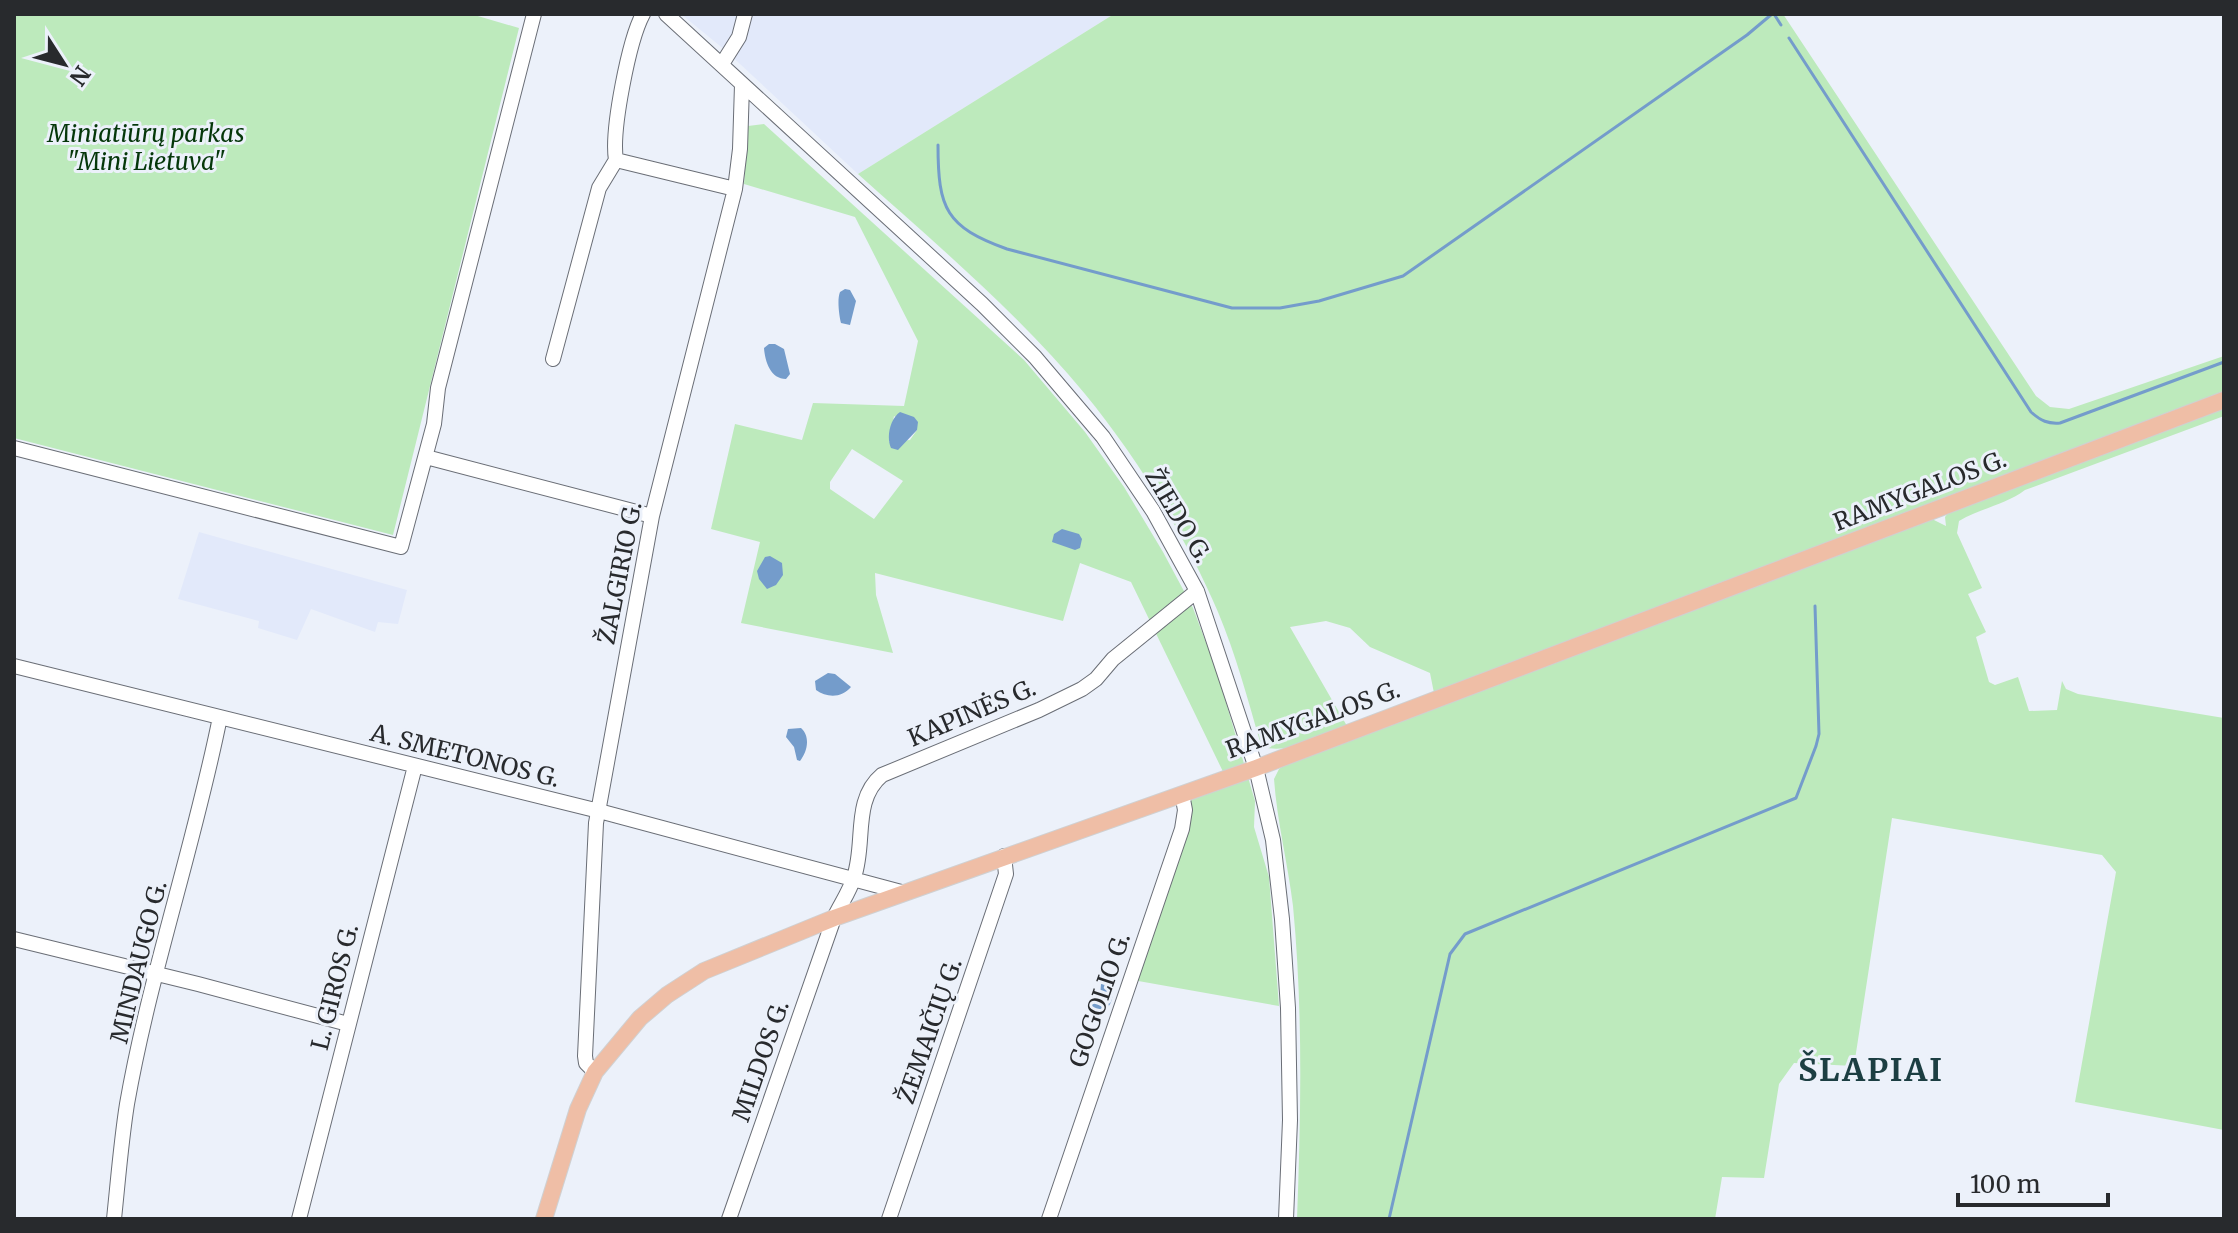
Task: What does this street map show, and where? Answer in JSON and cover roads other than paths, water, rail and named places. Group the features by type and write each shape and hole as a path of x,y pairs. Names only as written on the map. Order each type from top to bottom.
{"main road":[{"name":"RAMYGALOS G.","path":"544,1219 578,1109 595,1072 640,1018 667,995 704,971 834,918 1256,768 2224,400"}],"street":[{"path":"14,448 401,547 434,424 438,388 534,14"},
{"path":"553,359 599,188 616,160 614,147 620,99 643,14"},
{"name":"ŽIEDO G.","path":"666,14 982,304 1052,375 1103,437 1153,511 1197,591 1256,768 1273,840 1282,919 1290,1120 1286,1219"},
{"path":"722,64 739,37 745,14"},
{"name":"ŽALGIRIO G.","path":"595,1072 586,1063 585,1056 596,823 652,516 735,189 742,85"},
{"path":"616,160 735,189"},
{"path":"426,457 652,516"},
{"name":"KAPINĖS G.","path":"834,918 854,877 864,800 870,785 882,775 1082,689 1102,673 1113,659 1197,591"},
{"name":"A. SMETONOS G.","path":"14,666 599,811 905,893"},
{"name":"MINDAUGO G.","path":"114,1219 127,1104 156,975 208,779 220,717"},
{"name":"L. GIROS G.","path":"299,1219 415,766"},
{"name":"GOGOLIO G.","path":"1049,1219 1182,829 1185,810 1182,794"},
{"name":"ŽEMAIČIŲ G.","path":"889,1219 1006,874 1004,856"},
{"name":"MILDOS G.","path":"729,1219 834,918"},
{"path":"14,939 348,1024"}],"water":[{"path":"850,290 856,301 850,325 841,323 838,303 840,292"},
{"path":"769,344 784,349 790,374 786,379 776,376 770,369 764,348"},
{"path":"900,412 914,417 918,422 917,430 898,450 891,448 889,434 891,424"},
{"path":"1062,529 1079,534 1082,539 1080,548 1075,550 1052,542 1054,534"},
{"path":"770,556 782,563 783,575 776,585 767,589 757,571 765,557"},
{"path":"828,673 835,674 851,687 834,696 816,690 815,681"},
{"path":"801,728 807,744 800,761 786,737 788,729"},
{"path":"1101,984 1111,986 1112,994 1109,1006 1099,1013 1088,1008 1087,1004 1093,997 1100,996"}],"waterway":[{"path":"938,145 940,185 950,213 958,223 987,241 1007,249 1232,308 1280,308 1319,301 1403,276 1747,35 1772,14"},
{"path":"1774,14 1781,25"},
{"path":"1789,38 2031,412 2041,420 2060,423 2224,362"},
{"path":"1389,1219 1450,954 1465,934 1796,798 1819,734 1815,606"}],"district":[{"name":"ŠLAPIAI","path":"1871,1070"}],"park label":[{"name":"Miniatiūrų parkas \"Mini Lietuva\"","path":"146,148"}]}
